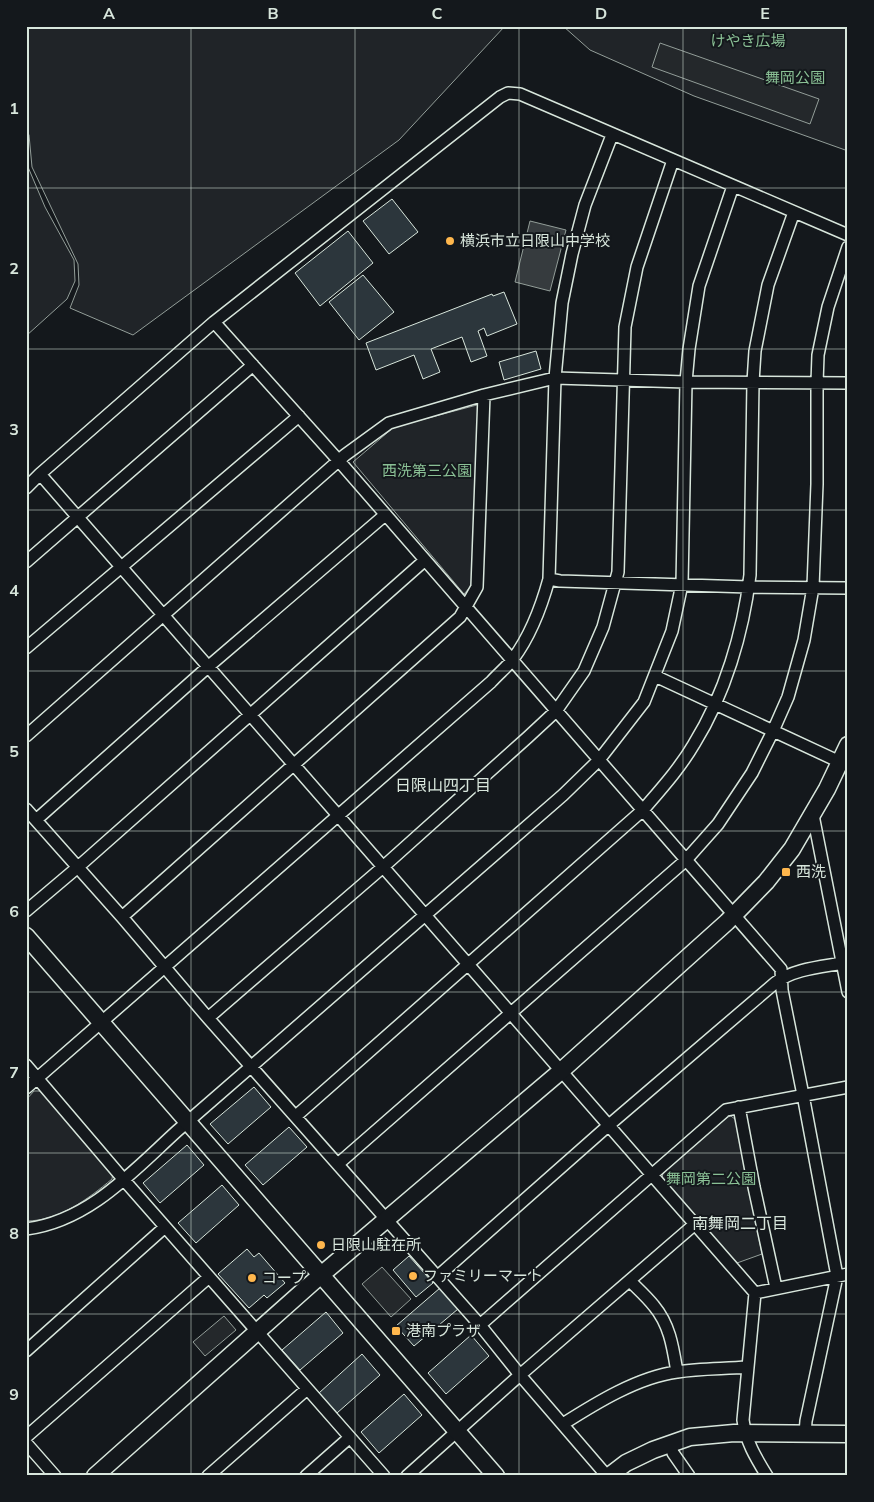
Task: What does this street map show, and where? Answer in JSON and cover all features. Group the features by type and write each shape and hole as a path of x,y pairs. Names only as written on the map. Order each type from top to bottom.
{"street":[{"path":"26,488 214,322 500,97 508,93 520,94 848,235"},
{"path":"26,1088 90,1031 102,1024 491,682 512,660 530,632 542,604 549,579 555,378 562,303 585,205 612,135"},
{"path":"208,1018 383,867 556,710 584,670 603,627 618,572 625,327 637,267 673,160"},
{"path":"27,1231 62,1220 92,1204 124,1180 563,795 599,760 644,702 672,631 682,584 686,382 689,349 700,286 733,186"},
{"path":"296,1116 643,810 669,781 689,751 715,704 729,668 749,587 755,351 768,285 794,212"},
{"path":"338,1164 686,860 718,824 752,773 788,697 804,640 814,588 818,484 818,355 828,307 848,247"},
{"path":"214,322 339,461 424,561 781,969 782,990 842,1275 806,1421 805,1434"},
{"path":"26,562 253,365"},
{"path":"26,736 165,616 339,461 389,423 484,395 555,378 686,382 848,383"},
{"path":"122,917 460,617 477,587 480,560 484,395"},
{"path":"26,648 299,416"},
{"path":"40,474 755,1293 743,1420 744,1433 751,1450 767,1476"},
{"path":"36,820 209,666 385,515"},
{"path":"26,910 78,867 424,561"},
{"path":"549,579 560,582 848,588"},
{"path":"655,676 840,762"},
{"path":"95,1476 321,1275 561,1071 734,915 766,882 792,849 813,815 848,745"},
{"path":"26,809 480,1325 520,1375 608,1476 626,1463 670,1443 690,1437 744,1433 848,1434"},
{"path":"813,815 845,963 848,992"},
{"path":"26,936 496,1476"},
{"path":"437,1277 609,1125 782,978 797,972 845,963"},
{"path":"26,1065 124,1180 384,1476"},
{"path":"480,1325 726,1110 848,1087"},
{"path":"739,1107 776,1288"},
{"path":"407,1476 520,1375 695,1224"},
{"path":"28,1344 165,1227"},
{"path":"755,1293 842,1275"},
{"path":"26,1437 209,1277"},
{"path":"630,1281 655,1306 667,1327 673,1347 677,1372"},
{"path":"563,1424 624,1390 677,1372 747,1367"},
{"path":"208,1476 307,1389"},
{"path":"306,1476 349,1438"},
{"path":"26,1442 55,1476"},
{"path":"670,1443 673,1453 689,1476"}],"green space":[{"path":"26,26 505,26 399,140 133,335 70,308 79,285 78,264 32,167 29,135 26,130"},
{"name":"舞岡公園","path":"563,26 848,26 848,151 694,96 590,50"},
{"path":"26,137 28,167 45,207 74,260 75,281 67,299 26,336"},
{"name":"西洗第三公園","path":"477,405 481,408 476,566 471,586 464,594 353,462 394,427"},
{"path":"34,1091 42,1091 113,1172 112,1179 72,1208 50,1217 26,1221 26,1100"},
{"name":"舞岡第二公園","path":"731,1116 736,1120 762,1254 737,1263 662,1178 663,1173 727,1117"}],"shaded area":[{"path":"660,43 819,99 810,124 652,67"},
{"path":"530,221 566,230 550,291 515,282"},
{"path":"382,1267 411,1299 391,1317 362,1284"},
{"path":"224,1316 236,1330 205,1356 193,1342"}],"building":[{"path":"392,199 418,232 389,254 363,221"},
{"path":"348,231 373,263 320,306 295,273"},
{"path":"363,275 394,312 359,340 329,302"},
{"path":"504,292 517,324 487,336 484,328 478,331 487,356 471,362 462,337 431,349 440,372 423,379 414,355 376,370 366,343 492,294 493,296"},
{"path":"536,351 541,369 504,380 499,362"},
{"path":"254,1087 271,1107 228,1144 210,1124"},
{"path":"289,1127 307,1147 263,1185 245,1165"},
{"path":"187,1145 204,1165 160,1203 143,1183"},
{"path":"222,1185 239,1205 196,1243 178,1223"},
{"name":"コープ","path":"247,1249 254,1257 259,1253 285,1283 267,1298 264,1295 249,1308 218,1274"},
{"name":"ファミリーマート","path":"409,1256 433,1283 416,1297 393,1270"},
{"path":"440,1288 458,1309 414,1346 396,1326"},
{"path":"326,1312 343,1333 300,1370 282,1350"},
{"path":"471,1335 489,1356 446,1394 428,1373"},
{"path":"362,1354 380,1375 337,1413 319,1393"},
{"path":"404,1394 422,1415 379,1453 361,1432"}],"place":[{"name":"横浜市立日限山中学校","path":"450,241"},
{"name":"西洗","path":"786,872"},
{"name":"日限山駐在所","path":"321,1245"},
{"name":"ファミリーマート","path":"413,1276"},
{"name":"コープ","path":"252,1278"},
{"name":"港南プラザ","path":"396,1331"}],"district":[{"name":"日限山四丁目","path":"443,785"},
{"name":"南舞岡二丁目","path":"740,1223"}],"park label":[{"name":"けやき広場","path":"748,41"}]}
